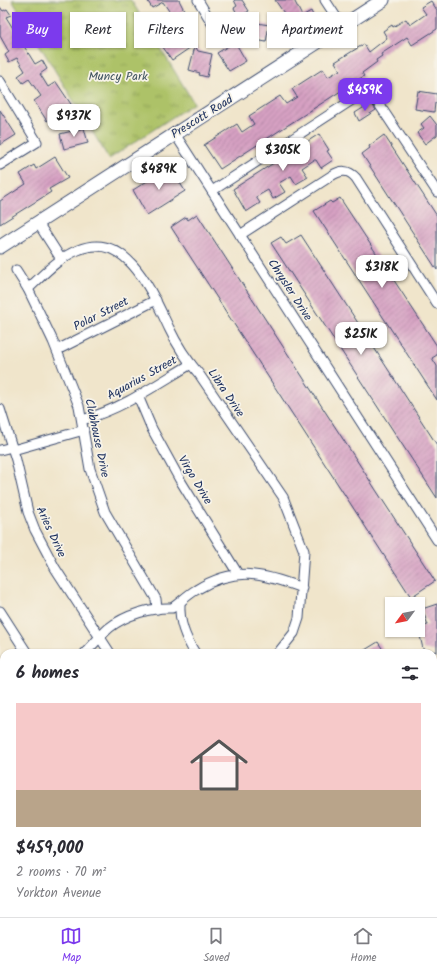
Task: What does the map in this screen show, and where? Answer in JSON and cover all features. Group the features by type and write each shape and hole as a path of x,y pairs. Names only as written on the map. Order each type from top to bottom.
{"main road":[{"name":"Prescott Road","path":"357,16 383,0"},
{"name":"Prescott Road","path":"0,247 308,48"}],"street":[{"path":"198,0 206,13"},
{"path":"325,0 333,12"},
{"path":"0,81 37,142 0,166"},
{"path":"212,191 369,89 437,192"},
{"name":"Chrysler Drive","path":"175,134 437,540"},
{"path":"240,235 331,176 340,171 348,171 356,178 437,304"},
{"path":"38,223 61,258"},
{"name":"Libra Drive","path":"28,289 61,258 78,249 97,247 115,250 130,261 139,273 156,300 180,350 199,374 283,497 304,551 299,618 294,633 281,649"},
{"name":"Clubhouse Drive","path":"16,270 28,289 57,350 79,406 90,469 98,494 119,537 156,599 157,609"},
{"name":"Polar Street","path":"57,350 156,300"},
{"name":"Aquarius Street","path":"82,420 97,416 138,396 191,364"},
{"name":"Virgo Drive","path":"138,396 152,429 180,480 238,574"},
{"name":"Aries Drive","path":"0,409 13,448 22,493 35,530 55,568 107,649"},
{"path":"0,450 84,430"},
{"path":"89,649 116,623 136,614 157,609 172,608 180,603 186,596 205,584 238,574 262,574 302,588"},
{"path":"180,603 180,619 186,638 193,649"},
{"path":"0,610 24,649"}],"green space":[{"name":"Muncy Park","path":"12,0 131,0 138,12 134,12 134,48 160,48 194,103 109,159 41,48 62,48 62,12 19,12"}],"building":[{"path":"147,0 179,0 184,10 181,12 170,12 163,2 152,8"},
{"path":"234,0 242,0 249,11 236,12 234,8 237,6"},
{"path":"275,0 294,0 300,12 283,12"},
{"path":"431,1 437,10 437,29 412,45 407,37 381,54 382,56 376,60 377,62 362,73 364,76 220,169 204,145 237,124 242,132 254,124 249,116 280,96 286,104 297,97 292,89 323,69 328,77 340,70 335,62 364,44 369,52 387,38 383,31 406,19 410,25 426,14 421,7"},
{"path":"0,7 3,11 7,9 11,15 6,17 12,27 12,48 25,48 35,64 42,60 47,69 40,74 48,87 56,82 79,116 58,129 52,118 47,121 34,101 41,96 29,79 23,83 18,76 25,71 17,58 9,62 5,55 9,52 0,36"},
{"path":"259,23 267,25 266,42 259,41"},
{"path":"164,48 190,48 172,60"},
{"path":"194,48 198,51 212,54 207,77 189,70"},
{"path":"225,48 238,48 246,61 229,71 217,53"},
{"path":"418,91 437,94 437,103 435,103 434,112 415,109"},
{"path":"371,103 376,110 359,121 355,113"},
{"path":"0,110 16,135 0,145"},
{"path":"430,116 437,125 437,135 425,144 417,133 424,128 421,124"},
{"path":"84,128 88,143 64,149 60,134"},
{"path":"319,134 329,150 327,151 333,160 321,168 316,160 314,160 302,168 308,177 296,184 291,176 279,183 285,192 273,199 268,190 256,197 260,203 246,212 233,189"},
{"path":"384,135 437,216 437,270 362,154 370,148 369,146"},
{"path":"55,157 68,178 49,189 51,192 0,224 0,201 26,184 20,174 34,165 36,169"},
{"path":"168,168 173,176 175,175 185,191 147,215 133,190"},
{"path":"340,198 437,346 437,355 432,358 437,366 437,400 314,211 330,201 332,203"},
{"path":"197,214 435,581 411,597 171,227 186,217 188,220"},
{"path":"301,235 437,445 437,498 271,243 281,237 286,244"},
{"path":"437,604 437,649 423,649 420,637 425,637 425,626 428,625 425,617 425,608"},
{"path":"378,642 382,649 367,649"}]}
